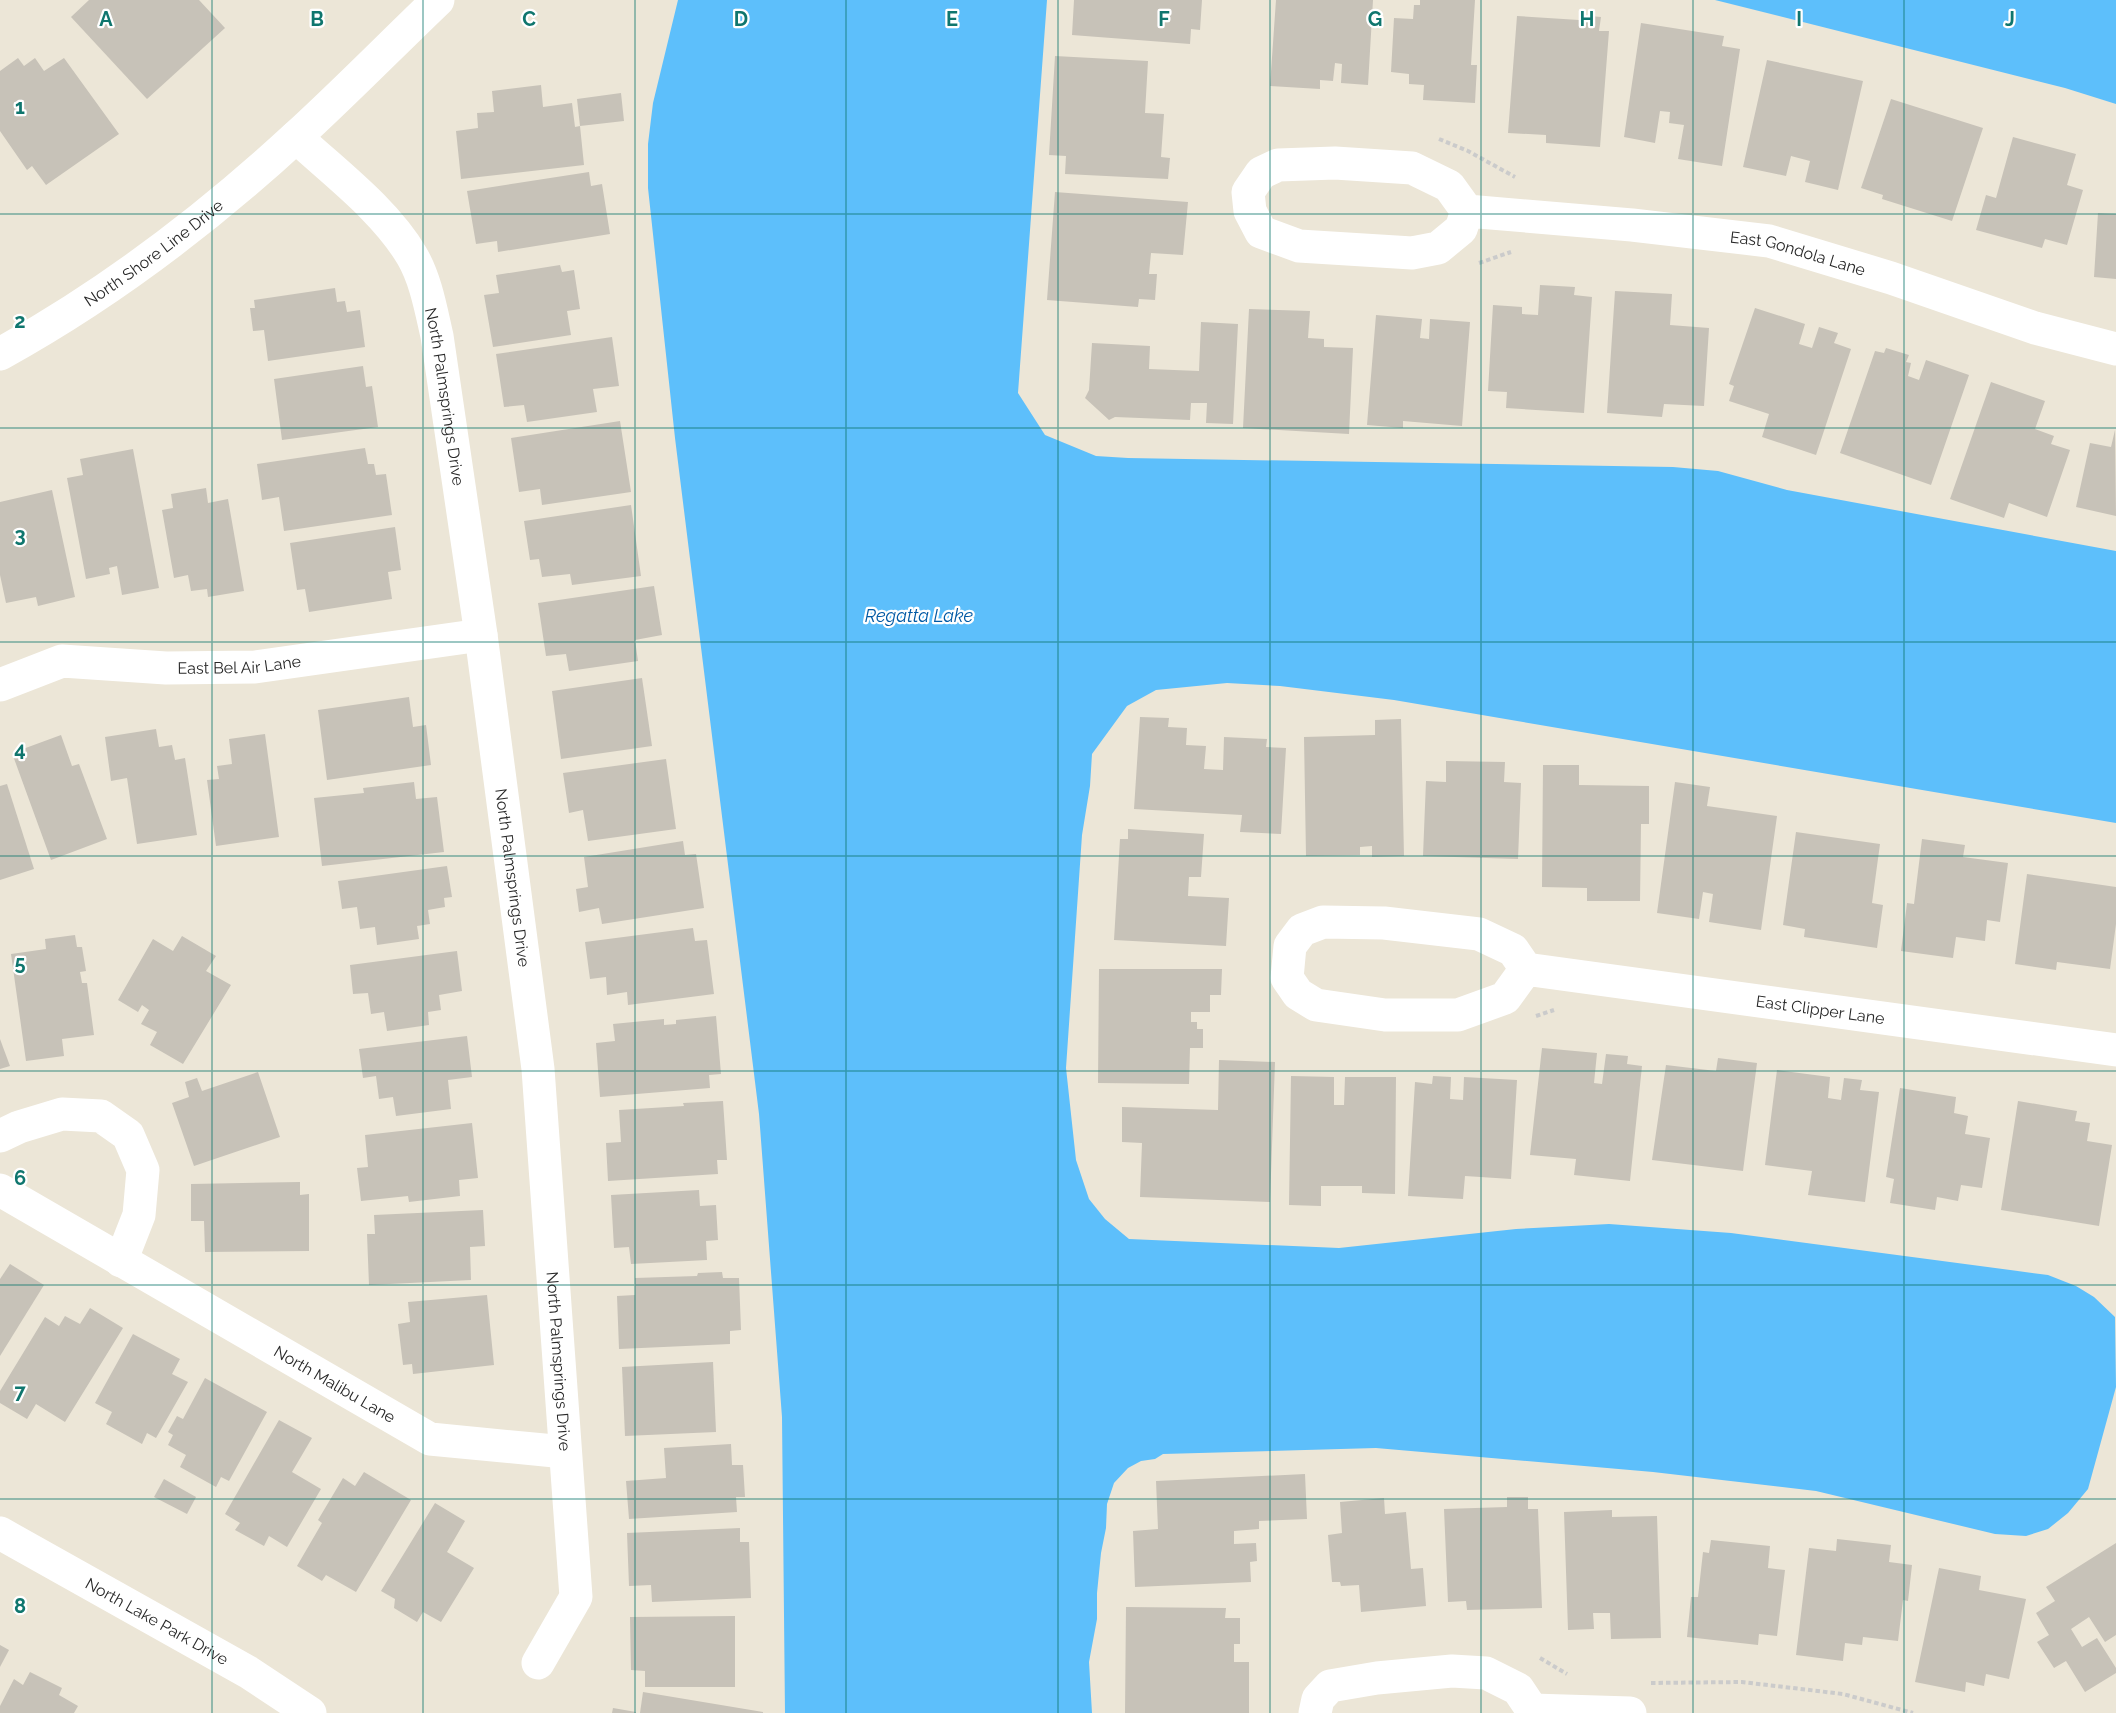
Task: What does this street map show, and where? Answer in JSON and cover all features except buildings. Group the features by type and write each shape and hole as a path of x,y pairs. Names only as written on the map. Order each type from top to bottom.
{"street":[{"name":"North Shore Line Drive","path":"0,354 67,315 179,236 296,137 438,0"},
{"name":"North Palmsprings Drive","path":"296,137 384,219 412,257 428,298 437,336 481,635 538,1069 576,1598 538,1664"},
{"path":"1335,163 1412,168 1449,186 1467,211 1461,229 1438,248 1412,253 1299,246 1261,232 1250,210 1248,192 1261,173 1278,165 1335,163"},
{"name":"East Gondola Lane","path":"1467,211 1632,225 1769,242 1890,278 2035,328 2116,349"},
{"name":"East Bel Air Lane","path":"0,685 62,661 166,668 255,667 481,635"},
{"path":"1323,922 1384,923 1479,934 1513,950 1526,969 1504,998 1458,1015 1385,1015 1316,1005 1298,994 1287,978 1290,946 1302,930 1323,922"},
{"name":"East Clipper Lane","path":"1526,969 2116,1050"},
{"path":"0,1136 62,1114 101,1116 128,1135 143,1170 139,1215 121,1261"},
{"name":"North Malibu Lane","path":"0,1190 430,1439 565,1452"},
{"name":"North Lake Park Drive","path":"0,1533 248,1672 310,1713"},
{"path":"1315,1713 1318,1699 1330,1686 1377,1678 1452,1671 1486,1673 1518,1689 1531,1711 1630,1713"}],"water":[{"name":"Regatta Lake","path":"678,0 1047,0 1018,393 1045,435 1096,456 1673,467 1718,471 1787,490 2116,551 2116,823 1394,700 1280,686 1227,683 1156,690 1127,706 1092,754 1090,786 1082,835 1066,1068 1076,1160 1089,1199 1105,1219 1129,1239 1339,1248 1516,1229 1609,1224 1731,1233 2048,1275 2076,1286 2094,1297 2115,1317 2116,1387 2088,1489 2068,1513 2048,1529 2026,1536 1995,1534 1816,1491 1653,1472 1376,1448 1163,1454 1128,1468 1114,1483 1107,1504 1097,1593 1097,1619 1089,1662 1092,1713 785,1713 782,1417 759,1114 675,438 648,188 648,144 653,103"},
{"path":"1715,0 2116,0 2116,104 2065,88"}]}
